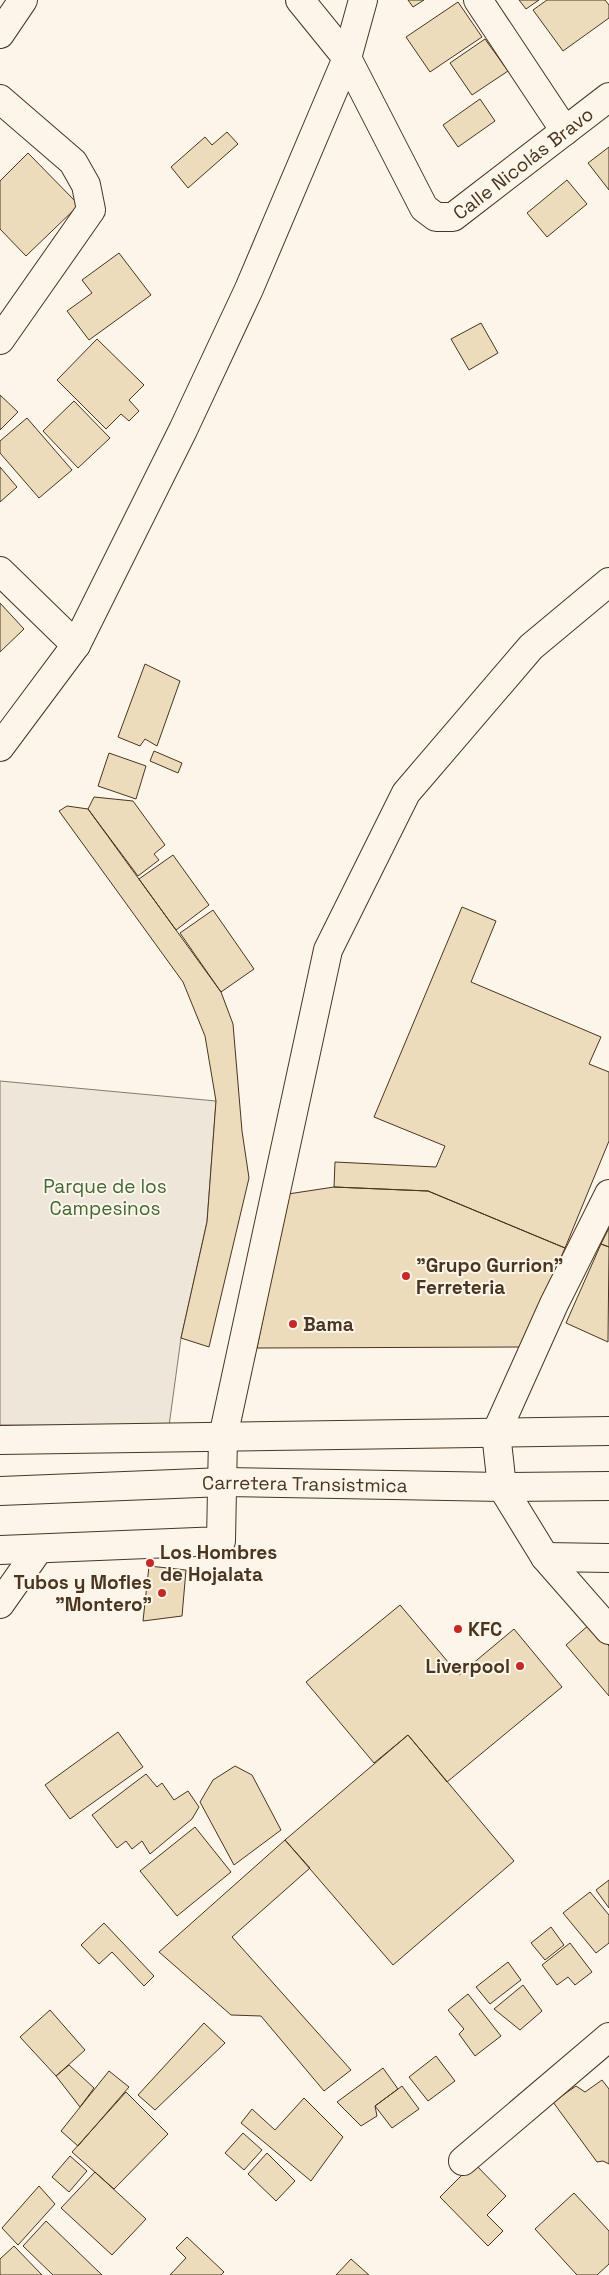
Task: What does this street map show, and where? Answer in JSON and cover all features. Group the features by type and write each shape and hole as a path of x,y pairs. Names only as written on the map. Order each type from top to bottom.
{"street":[{"path":"0,34 23,0"},
{"name":"Calle Nicolás Bravo","path":"300,0 347,58 424,208 436,217 453,217 609,97"},
{"path":"0,747 76,645 183,430 249,289 347,58 363,0"},
{"path":"478,0 564,131"},
{"path":"0,99 73,162 86,185 91,210 0,340"},
{"path":"0,571 76,645"},
{"path":"0,1550 38,1550 221,1541 224,1438 241,1348 328,950 406,793 531,648 609,582"},
{"path":"609,1194 554,1304 496,1433 502,1487 545,1557 609,1630"},
{"path":"0,1440 609,1431"},
{"name":"Carretera Transistmica","path":"0,1491 224,1482 502,1487 609,1486"},
{"path":"0,1604 38,1550"},
{"path":"545,1557 609,1558"},
{"path":"463,2161 609,2037"}],"green space":[{"name":"Parque de los Campesinos","path":"0,1081 216,1101 207,1222 181,1338 169,1426 0,1425"}],"building":[{"path":"408,0 424,0 413,7"},
{"path":"519,0 539,0 526,9"},
{"path":"547,0 605,0 609,5 609,18 563,51 533,10"},
{"path":"458,2 482,37 430,72 406,37"},
{"path":"485,39 508,71 472,95 450,63"},
{"path":"480,99 495,121 458,147 443,125"},
{"path":"227,132 238,144 188,188 171,167 205,137 212,145"},
{"path":"609,147 609,190 588,163"},
{"path":"28,153 79,205 26,256 0,229 0,181"},
{"path":"567,180 587,204 547,237 527,213"},
{"path":"119,253 151,295 89,340 67,311 92,293 82,280"},
{"path":"481,323 498,353 469,370 451,339"},
{"path":"97,339 144,385 129,400 139,411 129,421 121,414 106,429 57,380"},
{"path":"0,395 18,412 0,430"},
{"path":"74,401 110,438 78,468 43,431"},
{"path":"27,418 72,470 39,498 0,453 0,441"},
{"path":"0,467 17,487 0,502"},
{"path":"0,603 24,629 0,652"},
{"path":"145,664 180,681 157,746 145,739 140,746 118,737"},
{"path":"154,751 182,763 178,773 150,761"},
{"path":"109,753 146,766 136,799 98,786"},
{"path":"94,797 133,801 165,845 154,854 159,860 138,876 88,809"},
{"path":"67,806 88,809 221,992 233,1024 242,1131 249,1178 209,1347 181,1338 207,1222 216,1101 205,1036 183,982 59,811"},
{"path":"173,855 209,905 176,930 139,879"},
{"path":"462,907 496,921 471,982 601,1037 589,1064 609,1072 609,1141 565,1248 428,1191 334,1187 335,1162 436,1167 445,1146 374,1117"},
{"path":"213,910 254,969 221,992 180,933"},
{"path":"334,1187 428,1191 565,1248 522,1347 257,1348 288,1194"},
{"path":"609,1228 609,1247 601,1244"},
{"path":"601,1244 609,1247 608,1342 566,1323"},
{"path":"149,1566 186,1570 182,1616 143,1621"},
{"path":"400,1605 459,1675 514,1629 562,1687 447,1782 408,1735 374,1763 306,1682"},
{"path":"590,1624 609,1646 609,1696 566,1645"},
{"path":"118,1732 143,1767 70,1819 45,1785"},
{"path":"408,1735 514,1861 393,1965 285,1840"},
{"path":"235,1766 252,1775 281,1830 234,1865 200,1802 213,1780"},
{"path":"146,1774 157,1787 162,1783 174,1800 188,1791 199,1807 192,1819 150,1854 142,1841 132,1849 126,1841 117,1848 92,1815"},
{"path":"195,1827 231,1872 177,1916 140,1871"},
{"path":"285,1840 310,1868 232,1937 351,2070 324,2091 261,2016 231,2015 159,1952"},
{"path":"609,1880 609,1908 596,1890"},
{"path":"590,1892 609,1915 609,1943 596,1953 563,1913"},
{"path":"104,1923 154,1976 144,1986 112,1952 99,1964 81,1945"},
{"path":"551,1927 564,1945 545,1960 531,1943"},
{"path":"570,1943 592,1972 575,1985 568,1977 557,1985 542,1965"},
{"path":"508,1962 521,1980 490,2004 476,1987"},
{"path":"523,1985 542,2011 520,2030 494,2009"},
{"path":"468,1994 501,2036 475,2056 459,2034 464,2029 448,2010"},
{"path":"50,2010 85,2050 56,2076 20,2037"},
{"path":"204,2023 225,2043 155,2110 138,2095"},
{"path":"436,2056 455,2081 428,2101 409,2077"},
{"path":"69,2065 94,2088 80,2107 56,2076"},
{"path":"383,2068 398,2089 375,2106 377,2116 361,2126 337,2102"},
{"path":"109,2071 129,2087 78,2146 61,2131"},
{"path":"602,2080 609,2089 609,2164 603,2161 597,2162 553,2102 576,2086 585,2092"},
{"path":"402,2086 419,2109 392,2128 375,2106"},
{"path":"126,2092 168,2134 114,2189 72,2152"},
{"path":"304,2098 343,2137 311,2181 241,2123 252,2109 275,2130"},
{"path":"243,2133 262,2150 244,2170 225,2153"},
{"path":"267,2153 295,2181 276,2201 248,2174"},
{"path":"70,2156 87,2171 69,2192 52,2177"},
{"path":"474,2163 506,2196 487,2215 503,2231 488,2246 440,2197"},
{"path":"95,2172 146,2219 112,2255 61,2208"},
{"path":"39,2186 55,2204 18,2245 2,2228"},
{"path":"574,2193 609,2231 609,2264 597,2275 577,2275 535,2229"},
{"path":"46,2221 102,2275 53,2275 23,2246"},
{"path":"187,2237 224,2272 221,2275 170,2275 186,2258 176,2248"},
{"path":"14,2246 42,2275 0,2275 0,2259"},
{"path":"351,2259 369,2275 336,2275"}],"place":[{"name":"\"Grupo Gurrion\" Ferreteria","path":"406,1276"},
{"name":"Bama","path":"293,1324"},
{"name":"Los Hombres de Hojalata","path":"150,1563"},
{"name":"Tubos y Mofles \"Montero\"","path":"162,1593"},
{"name":"KFC","path":"458,1629"},
{"name":"Liverpool","path":"520,1666"}]}
